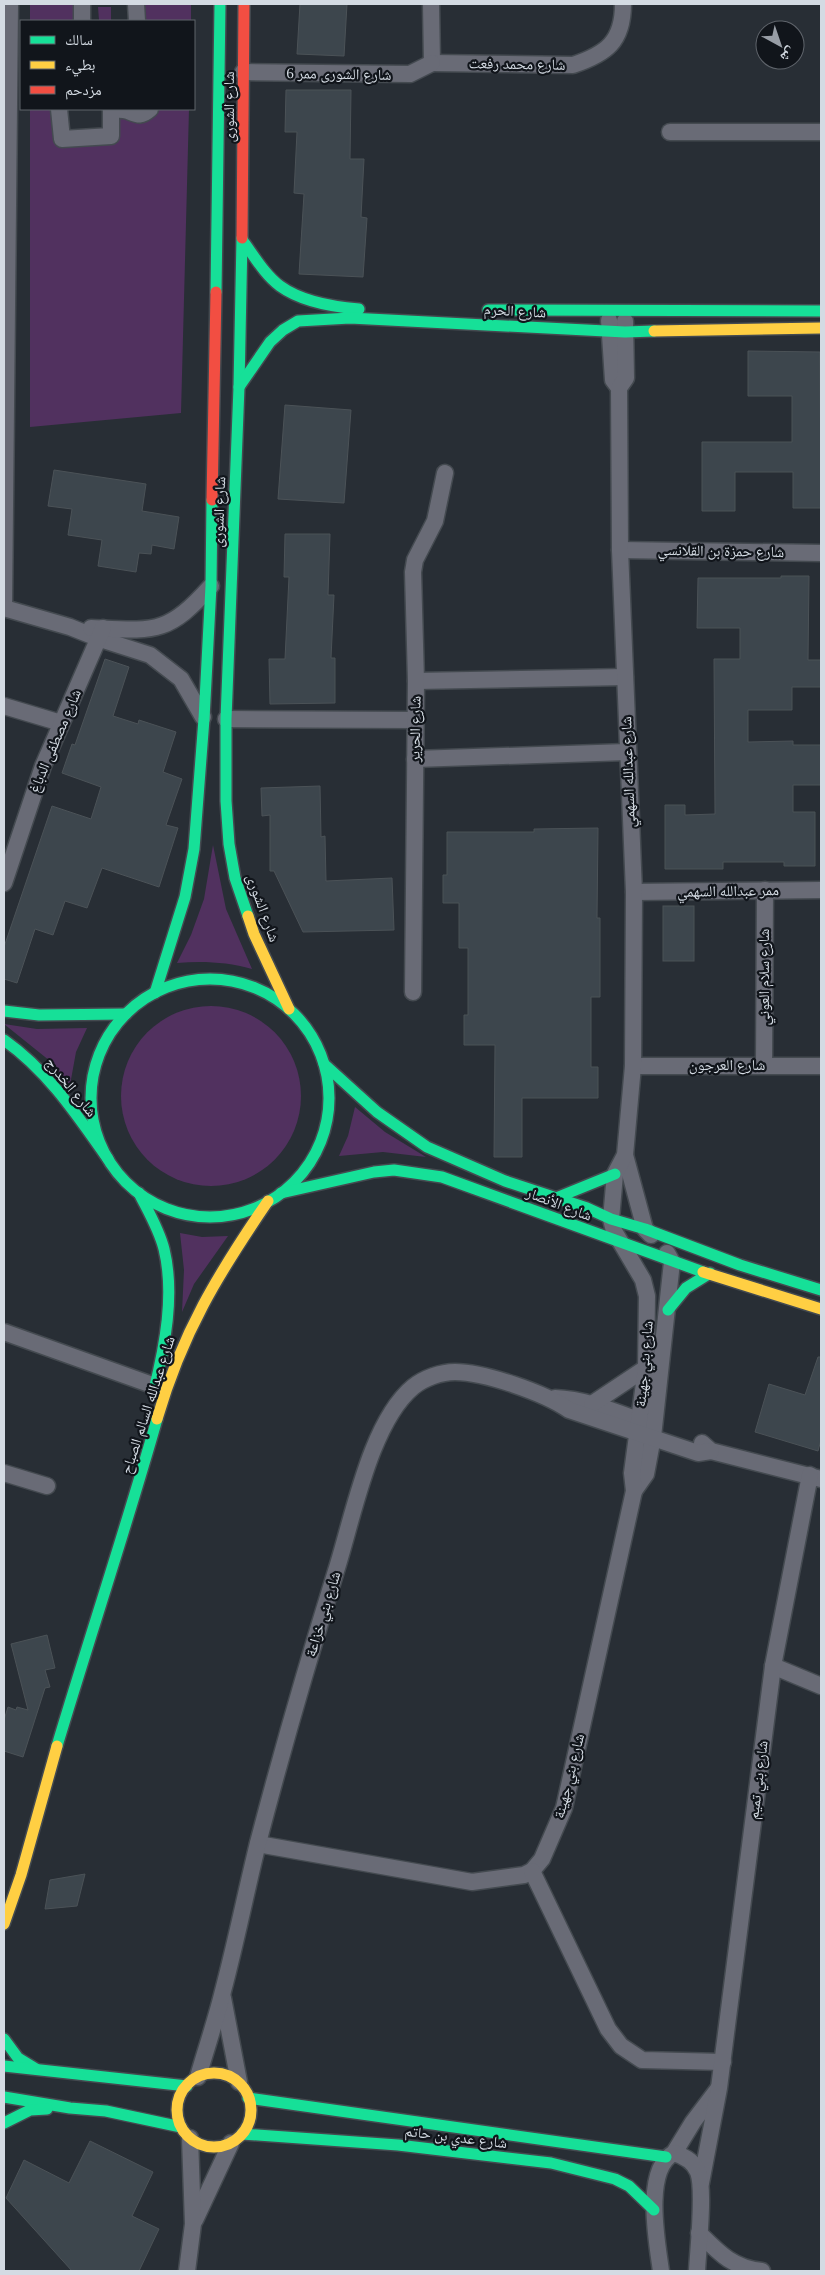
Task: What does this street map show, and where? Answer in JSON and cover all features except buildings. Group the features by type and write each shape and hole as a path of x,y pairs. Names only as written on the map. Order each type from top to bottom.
{"street":[{"path":"10,4 4,608 101,634 150,654 181,678 204,719"},
{"path":"82,4 82,20"},
{"path":"136,4 137,20"},
{"name":"شارع الشورى","path":"155,993 185,897 194,849 204,719 211,586 220,4"},
{"name":"شارع الشورى","path":"244,4 239,387 226,719 226,801 229,844 235,878 254,934 289,1009"},
{"path":"431,4 432,63"},
{"name":"شارع محمد رفعت","path":"432,63 573,65 592,59 609,49 616,37 623,4"},
{"name":"شارع الشورى ممر 6","path":"244,72 410,74 432,63"},
{"path":"59,110 62,139 111,136 111,110 126,110 136,116 149,110"},
{"path":"670,132 821,132"},
{"path":"242,241 269,275 280,286 294,294 348,308 415,309"},
{"name":"شارع الحرم","path":"473,310 609,312 821,311"},
{"name":"شارع عبدالله السهمي","path":"609,312 617,332"},
{"name":"شارع عبدالله السهمي","path":"625,312 617,332 613,380 619,388 620,550 634,892 633,1066 625,1155 645,1228 661,1244 672,1262"},
{"name":"شارع الحرم","path":"239,387 270,342 298,320 350,318 617,332 821,328"},
{"name":"شارع الحرير","path":"413,992 416,681 413,572 415,560 435,521 444,473"},
{"name":"شارع حمزة بن القلانسي","path":"620,550 821,553"},
{"path":"101,634 146,630 168,625 190,610 211,586"},
{"name":"شارع مصطفى الدباغ","path":"4,883 10,841 101,634"},
{"path":"416,681 625,678"},
{"path":"4,706 61,723"},
{"path":"226,719 415,720"},
{"path":"415,759 627,752"},
{"name":"شارع سلام العوني","path":"764,1065 765,890"},
{"name":"ممر عبدالله السهمي","path":"634,892 821,890"},
{"path":"225,980 259,990 289,1009 312,1037 324,1064 328,1083 329,1100 322,1139 308,1165 281,1193 268,1201 238,1213 199,1216 165,1208 139,1193 120,1175 108,1159 95,1129 91,1103 92,1084 101,1052 126,1014 155,993 189,982 225,980"},
{"path":"4,1011 39,1015 126,1014"},
{"name":"شارع الخدرج","path":"4,1040 30,1060 50,1080 108,1159"},
{"name":"شارع الأنصار","path":"324,1064 377,1112 427,1147 505,1181 611,1219 645,1228 706,1253 817,1288"},
{"name":"شارع العرجون","path":"633,1066 821,1066"},
{"name":"شارع عبدالله السهمي","path":"622,1244 614,1231 611,1219 615,1174 625,1155"},
{"name":"شارع الأنصار","path":"281,1193 374,1172 415,1172 442,1176 672,1262 821,1309"},
{"path":"556,1198 615,1174"},
{"name":"شارع عبدالله السالم الصباح","path":"136,1449 155,1386 165,1332 167,1273 164,1251 158,1231 139,1193"},
{"name":"شارع عبدالله السالم الصباح","path":"4,1924 21,1875 44,1787 108,1576 121,1542 176,1360 188,1333 242,1239 268,1201"},
{"name":"شارع بني جهينة","path":"532,1871 542,1859 564,1808 634,1491 632,1473 646,1368 647,1296 644,1280 622,1244"},
{"name":"شارع بني جهينة","path":"634,1491 646,1474 654,1432 672,1262"},
{"path":"668,1310 686,1288 710,1273"},
{"path":"808,1305 817,1288"},
{"path":"4,1332 155,1386"},
{"path":"592,1404 646,1368"},
{"name":"شارع بني خزاعة","path":"192,2082 223,1994 258,1844 310,1652 366,1474 382,1429 396,1404 414,1386 434,1376 455,1372 481,1376 552,1398 571,1399 592,1404 698,1453 711,1450 816,1477"},
{"name":"شارع بني خزاعة","path":"552,1398 569,1410 638,1426"},
{"path":"4,1473 47,1486"},
{"name":"شارع بني تميم","path":"697,2271 701,2183 720,2088 773,1666 816,1477"},
{"name":"شارع عبدالله السالم الصباح","path":"106,1544 108,1576"},
{"path":"773,1666 821,1686"},
{"path":"258,1844 472,1882 524,1876 532,1871 608,2029 621,2046 642,2060 723,2062"},
{"name":"شارع بني خزاعة","path":"223,1994 239,2082"},
{"path":"4,2039 18,2058 39,2071"},
{"path":"4,2066 39,2071 192,2082 219,2073 239,2082 248,2098 251,2114 193,2224"},
{"path":"187,2271 193,2224 186,2132 178,2106 192,2082"},
{"path":"661,2271 654,2210 658,2178 670,2155 720,2088"},
{"path":"4,2097 70,2108 106,2111 186,2132 210,2147 237,2138"},
{"name":"شارع عدي بن حاتم","path":"248,2098 350,2115 670,2155"},
{"path":"4,2124 30,2110 70,2108"},
{"name":"شارع عدي بن حاتم","path":"237,2138 398,2144 551,2163 615,2179 629,2186 654,2210"},
{"path":"670,2155 683,2156 695,2166 701,2183"},
{"path":"699,2233 722,2256 750,2271"}],"shaded area":[{"path":"30,4 82,4 82,20 30,20"},
{"path":"136,4 191,4 191,20 137,20"},
{"path":"98,7 111,7 111,20 99,20"},
{"path":"30,110 59,110 62,139 111,136 111,110 189,110 181,413 30,427"},
{"path":"213,845 226,909 252,969 215,963 177,963 191,935 204,899"},
{"path":"220,1006 229,1007 254,1016 275,1032 291,1053 300,1078 300,1114 291,1139 275,1160 254,1176 246,1179 229,1185 202,1186 193,1185 168,1176 141,1153 131,1139 122,1114 121,1087 122,1078 131,1053 154,1026 168,1016 193,1007"},
{"path":"4,1024 37,1029 87,1028 76,1052 70,1085 50,1061"},
{"path":"355,1107 385,1132 426,1157 383,1152 339,1156 348,1136"},
{"path":"180,1233 202,1237 228,1236 194,1284 182,1312 184,1270"}],"traffic: fast":[{"path":"216,292 220,4"},
{"path":"242,238 239,387 226,719 226,801 229,844 235,878 248,916"},
{"path":"243,241 269,276 289,292 318,303 359,309"},
{"path":"488,310 821,311"},
{"path":"239,387 270,342 283,330 298,321 350,318 625,332 654,331"},
{"path":"155,993 185,897 194,849 204,719 211,586 212,500"},
{"path":"210,979 244,984 255,988 276,999 294,1014 309,1032 320,1053 324,1064 329,1098 324,1132 320,1143 309,1164 294,1182 276,1197 255,1208 244,1212 210,1217 176,1212 165,1208 144,1197 126,1182 111,1164 100,1143 96,1132 91,1098 96,1064 100,1053 111,1032 126,1014 144,999 165,988 176,984 210,979"},
{"path":"4,1011 39,1015 126,1014"},
{"path":"4,1040 20,1052 48,1080 73,1110 108,1159"},
{"path":"324,1064 377,1112 427,1147 505,1181 587,1208 611,1219 645,1229 740,1265 821,1290"},
{"path":"281,1193 374,1172 394,1170 442,1177 703,1272"},
{"path":"556,1198 615,1174"},
{"path":"139,1193 162,1242 169,1284 165,1338 154,1390"},
{"path":"668,1310 686,1288 710,1273"},
{"path":"57,1746 157,1419"},
{"path":"4,2039 18,2058 36,2069"},
{"path":"4,2066 187,2086"},
{"path":"4,2097 70,2108 106,2111 181,2127"},
{"path":"248,2098 666,2157"},
{"path":"4,2123 30,2110 47,2109"},
{"path":"242,2134 398,2145 551,2163 615,2179 629,2186 654,2210"}],"traffic: slow":[{"path":"654,331 821,328"},
{"path":"248,916 254,934 289,1009"},
{"path":"157,1419 178,1359 203,1305 217,1279 268,1201"},
{"path":"703,1272 821,1309"},
{"path":"4,1924 21,1875 57,1746"},
{"path":"214,2073 228,2076 240,2084 248,2096 251,2110 248,2124 240,2136 228,2144 214,2147 200,2144 188,2136 180,2124 177,2110 180,2096 188,2084 200,2076 214,2073"}],"traffic: jam":[{"path":"242,238 244,4"},
{"path":"212,500 216,292"}]}
